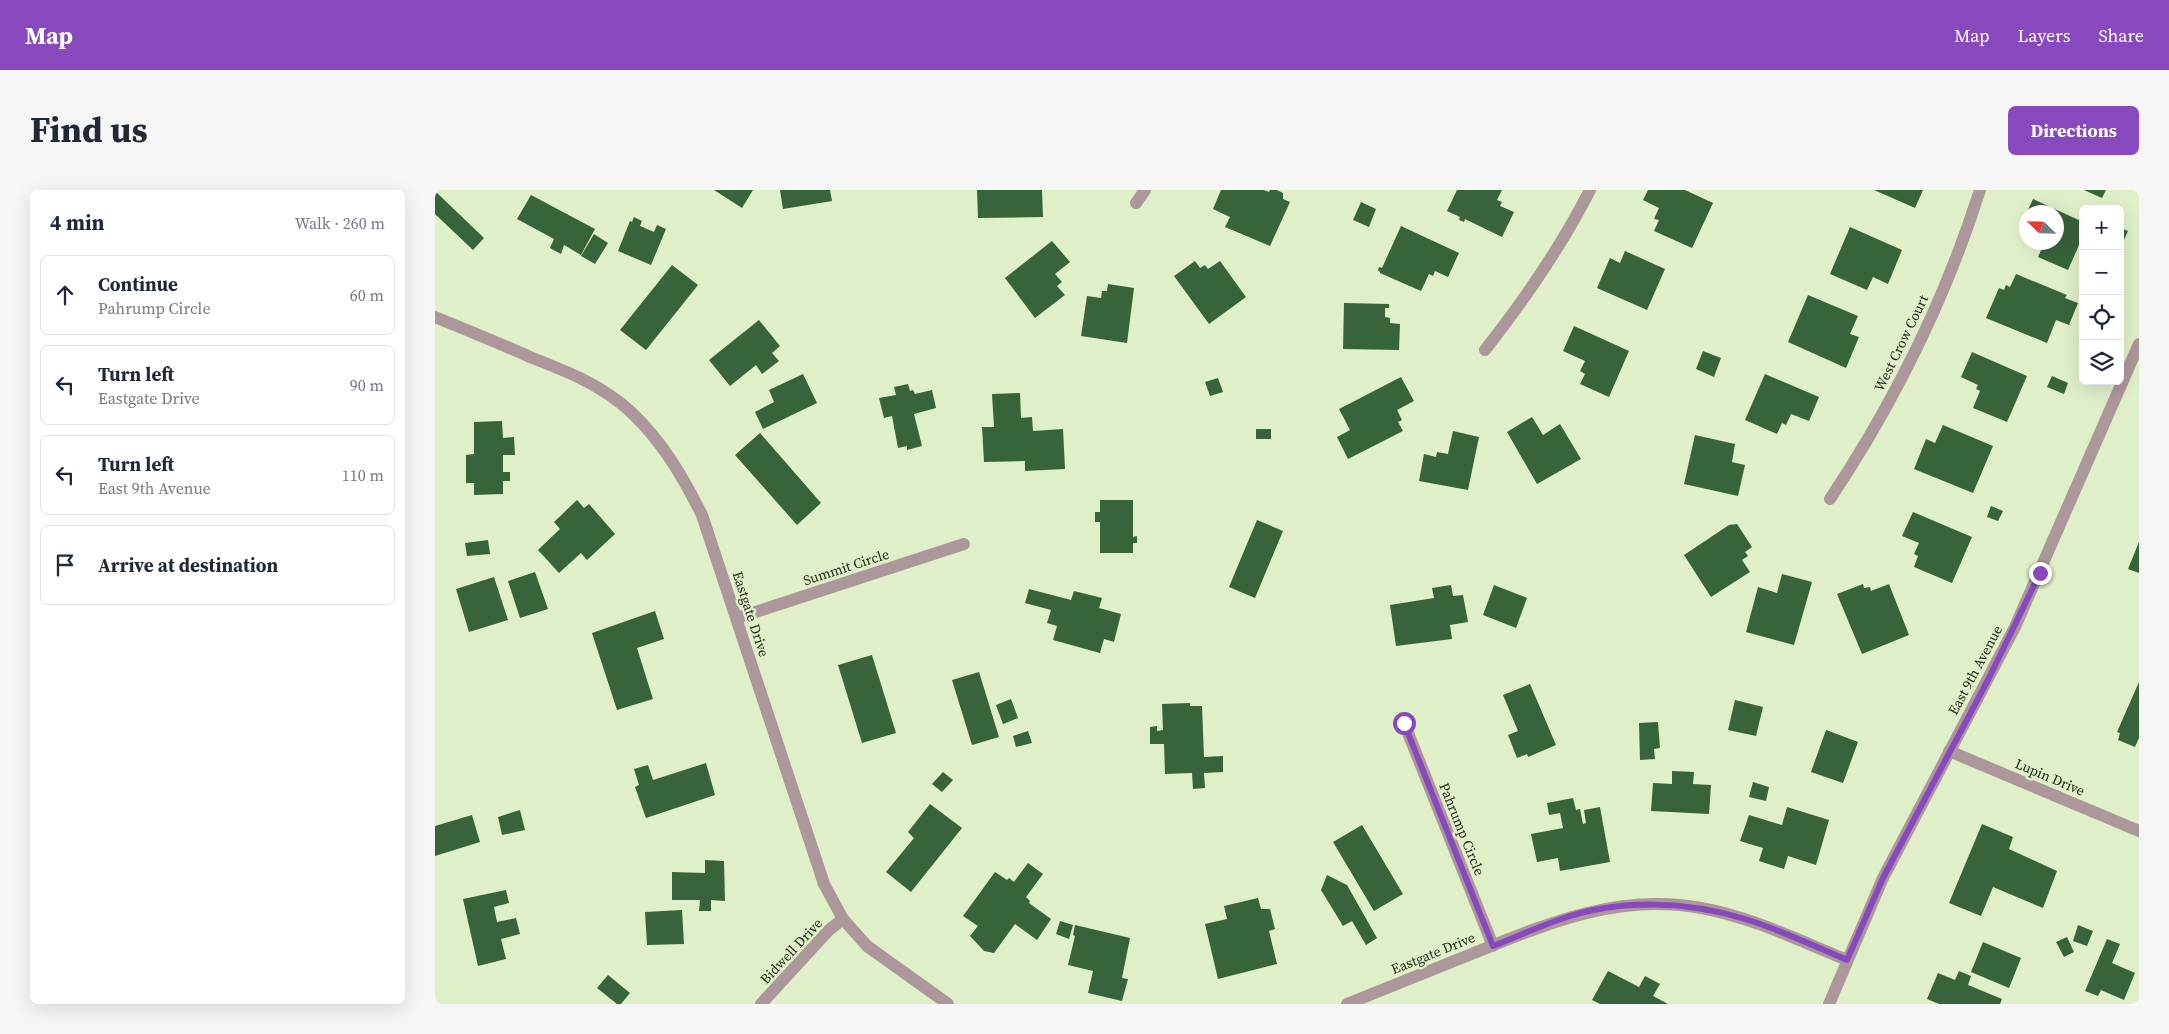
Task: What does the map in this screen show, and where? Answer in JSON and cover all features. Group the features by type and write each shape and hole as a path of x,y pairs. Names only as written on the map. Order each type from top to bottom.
{"street":[{"path":"1136,203 1145,190"},
{"path":"1485,350 1527,296 1569,232 1591,190"},
{"name":"West Crow Court","path":"1830,499 1895,391 1935,311 1968,227 1980,190"},
{"name":"Eastgate Drive","path":"435,317 574,375 602,390 630,411 659,442 683,476 702,514 824,884 843,919 867,946 948,1004"},
{"name":"East 9th Avenue","path":"1829,1004 1883,878 2027,600 2139,344"},
{"name":"Summit Circle","path":"737,618 964,544"},
{"name":"Pahrump Circle","path":"1404,723 1493,946"},
{"name":"Lupin Drive","path":"1949,752 2139,831"},
{"name":"Eastgate Drive","path":"1347,1004 1565,918 1607,908 1655,904 1700,908 1745,919 1847,960"},
{"name":"Bidwell Drive","path":"761,1004 829,930 843,919"}],"building":[{"path":"714,190 753,190 742,208"},
{"path":"780,190 830,190 832,201 783,209"},
{"path":"977,190 1042,190 1043,217 978,218"},
{"path":"1221,190 1264,190 1269,192 1270,190 1277,190 1283,193 1283,199 1290,202 1270,246 1225,227 1230,217 1213,209"},
{"path":"1457,190 1502,190 1497,200 1502,202 1500,206 1514,212 1502,237 1465,219 1464,222 1459,220 1460,217 1447,211"},
{"path":"1648,190 1685,190 1713,203 1692,248 1654,231 1659,220 1654,219 1659,208 1643,200"},
{"path":"1874,190 1923,190 1915,208"},
{"path":"2084,190 2106,190 2102,198"},
{"path":"435,191 484,238 473,250 435,214"},
{"path":"531,195 595,229 581,255 564,245 561,254 550,248 554,239 517,219"},
{"path":"2033,199 2046,205 2030,205"},
{"path":"1361,202 1376,209 1369,227 1353,220"},
{"path":"2064,213 2079,220 2079,245 2068,270 2038,257 2041,250 2064,250"},
{"path":"634,217 642,221 640,226 654,232 657,225 666,229 651,265 618,251 630,221 632,222"},
{"path":"1401,226 1459,253 1448,277 1435,271 1433,276 1429,274 1421,291 1380,273 1379,267 1382,268"},
{"path":"1850,227 1902,250 1888,284 1873,277 1867,290 1830,274"},
{"path":"2124,230 2128,231 2124,240"},
{"path":"594,234 608,243 595,264 581,256"},
{"path":"1052,241 1070,262 1055,274 1062,282 1057,286 1065,295 1035,318 1005,278"},
{"path":"1625,251 1665,269 1647,310 1597,288 1610,258 1620,263"},
{"path":"1195,261 1200,268 1205,265 1208,269 1220,261 1246,297 1209,324 1174,276"},
{"path":"672,265 698,285 646,350 620,330"},
{"path":"2016,274 2067,295 2065,298 2078,303 2069,325 2056,320 2047,343 1986,318 1999,288 2004,290 2006,285 2010,287"},
{"path":"1108,284 1134,288 1127,343 1081,336 1087,296 1101,298 1102,291 1107,291"},
{"path":"1808,295 1858,316 1850,334 1859,337 1846,368 1788,342"},
{"path":"1344,303 1389,304 1389,308 1385,308 1385,317 1390,318 1390,323 1400,324 1399,350 1343,349"},
{"path":"759,320 780,346 772,353 779,361 762,374 756,365 730,386 709,360"},
{"path":"1574,326 1629,351 1609,397 1580,384 1585,374 1580,371 1585,361 1563,351"},
{"path":"1703,351 1721,358 1714,377 1696,369"},
{"path":"1972,352 2027,376 2007,422 1973,408 1980,391 1976,389 1978,385 1961,377"},
{"path":"803,374 817,403 763,429 755,412 774,402 769,390"},
{"path":"1765,374 1819,397 1809,421 1791,414 1786,425 1782,423 1777,434 1745,420"},
{"path":"2052,376 2068,383 2064,394 2047,387"},
{"path":"1401,377 1414,401 1397,410 1402,420 1398,422 1403,431 1348,459 1337,437 1350,430 1339,409"},
{"path":"1218,378 1223,392 1210,396 1205,382"},
{"path":"908,384 910,391 913,390 915,394 932,390 936,408 914,414 922,446 907,450 907,446 898,448 892,416 884,418 879,398 896,395 894,387"},
{"path":"1020,393 1021,418 1032,417 1033,431 1063,429 1065,469 1025,471 1025,461 984,462 982,427 994,427 992,394"},
{"path":"1532,417 1543,435 1560,424 1581,459 1537,484 1507,432"},
{"path":"502,421 503,438 514,437 515,455 503,455 503,472 510,472 510,481 503,481 503,494 474,495 474,483 466,483 466,455 474,454 474,422"},
{"path":"1943,425 1993,446 1973,493 1914,469 1926,439 1935,443"},
{"path":"1256,429 1271,429 1271,439 1256,439"},
{"path":"1453,431 1479,437 1468,490 1419,481 1424,454 1436,457 1437,452 1448,454"},
{"path":"760,433 821,503 797,525 735,455"},
{"path":"1695,435 1735,444 1732,462 1745,465 1738,496 1684,484"},
{"path":"577,500 584,508 589,504 615,534 587,560 581,553 559,573 538,550 560,529 554,522"},
{"path":"1100,500 1133,500 1133,537 1137,536 1137,543 1133,543 1133,553 1100,553 1100,522 1095,522 1095,512 1100,512"},
{"path":"1991,506 2003,511 1998,521 1987,517"},
{"path":"1913,512 1972,537 1952,583 1914,567 1918,556 1914,554 1919,543 1902,536"},
{"path":"1257,520 1283,531 1255,598 1229,587"},
{"path":"1737,524 1752,547 1745,552 1748,556 1742,560 1750,572 1711,597 1684,555 1729,525"},
{"path":"488,540 490,554 467,556 465,543"},
{"path":"2139,542 2139,573 2128,569"},
{"path":"535,572 548,609 520,618 508,581"},
{"path":"1782,574 1812,582 1794,645 1746,632 1758,587 1777,593"},
{"path":"494,577 508,620 469,632 456,589"},
{"path":"1863,584 1864,588 1870,587 1871,591 1889,584 1909,635 1862,654 1837,594"},
{"path":"1451,585 1453,596 1463,595 1468,622 1450,625 1452,639 1396,646 1390,605 1434,598 1432,588"},
{"path":"1494,585 1527,598 1516,628 1483,615"},
{"path":"1029,589 1071,600 1074,591 1102,598 1099,608 1121,614 1114,642 1104,639 1100,653 1053,640 1057,626 1047,623 1051,610 1025,603"},
{"path":"655,611 664,639 637,648 653,699 617,710 592,633"},
{"path":"872,655 896,733 862,743 838,665"},
{"path":"979,672 999,737 972,745 952,680"},
{"path":"2139,682 2139,738 2135,747 2118,740 2120,733 2117,732"},
{"path":"1530,684 1556,745 1528,757 1527,754 1517,758 1508,735 1518,731 1503,695"},
{"path":"1011,699 1018,718 1003,724 996,705"},
{"path":"1735,700 1763,707 1756,736 1728,730"},
{"path":"1190,703 1190,706 1202,706 1204,757 1223,756 1223,772 1204,773 1205,788 1193,789 1192,773 1165,774 1164,744 1150,744 1150,727 1157,726 1157,731 1163,730 1162,704"},
{"path":"1658,722 1660,748 1654,749 1655,759 1640,760 1639,723"},
{"path":"1826,730 1858,742 1843,783 1811,772"},
{"path":"1028,731 1032,743 1016,747 1013,736"},
{"path":"706,763 715,795 646,818 635,787 639,785 634,769 648,765 653,780"},
{"path":"1672,771 1694,772 1693,784 1711,785 1709,814 1651,811 1653,783 1672,784"},
{"path":"943,772 953,780 942,792 932,784"},
{"path":"1753,782 1769,787 1766,801 1749,797"},
{"path":"1573,798 1576,810 1580,809 1583,824 1586,823 1584,810 1600,807 1610,862 1560,871 1558,858 1537,862 1531,834 1563,828 1560,813 1549,815 1547,803"},
{"path":"930,804 962,828 911,892 886,872 914,838 908,832"},
{"path":"1787,807 1829,820 1816,865 1788,856 1784,869 1759,861 1763,848 1740,841 1749,815 1782,825"},
{"path":"520,810 525,830 502,835 498,817"},
{"path":"472,815 480,842 435,856 435,826"},
{"path":"1982,824 2013,837 2009,849 2057,871 2043,908 1993,887 1981,916 1949,903"},
{"path":"1362,825 1403,894 1374,911 1333,842"},
{"path":"705,860 724,861 725,901 711,900 711,911 699,911 700,900 672,900 672,872 705,873"},
{"path":"1028,863 1043,874 1026,897 1030,901 1029,903 1051,919 1037,940 1015,924 994,953 984,951 970,936 978,926 963,916 995,872 1014,882"},
{"path":"1327,875 1347,885 1377,938 1366,945 1352,921 1343,926 1321,890"},
{"path":"506,890 509,903 494,907 497,922 516,918 520,934 501,939 506,959 478,966 463,899"},
{"path":"1258,898 1261,909 1270,909 1275,929 1269,931 1277,964 1218,979 1205,924 1227,919 1224,906"},
{"path":"682,910 684,944 647,945 645,912"},
{"path":"1060,921 1073,925 1069,939 1056,934"},
{"path":"1075,925 1130,938 1122,978 1128,979 1122,1001 1088,993 1093,971 1068,965 1075,936 1073,935"},
{"path":"2078,925 2093,931 2087,946 2073,941"},
{"path":"2067,937 2074,952 2064,957 2056,942"},
{"path":"2107,939 2120,944 2112,963 2135,973 2124,1000 2101,990 2098,996 2085,991"},
{"path":"1983,942 2021,958 2009,988 1971,972"},
{"path":"1608,971 1639,987 1645,976 1660,984 1653,996 1668,1004 1600,1004 1592,1000"},
{"path":"1959,971 1971,976 1968,985 2002,999 2000,1004 1939,1004 1927,999 1938,973 1955,980"},
{"path":"608,975 630,993 621,1004 617,1004 597,988"}],"route":[{"path":"1404,723 1493,946 1565,918 1607,908 1655,904 1700,908 1745,919 1847,960 1883,878 1989,678 2040,573"}]}
